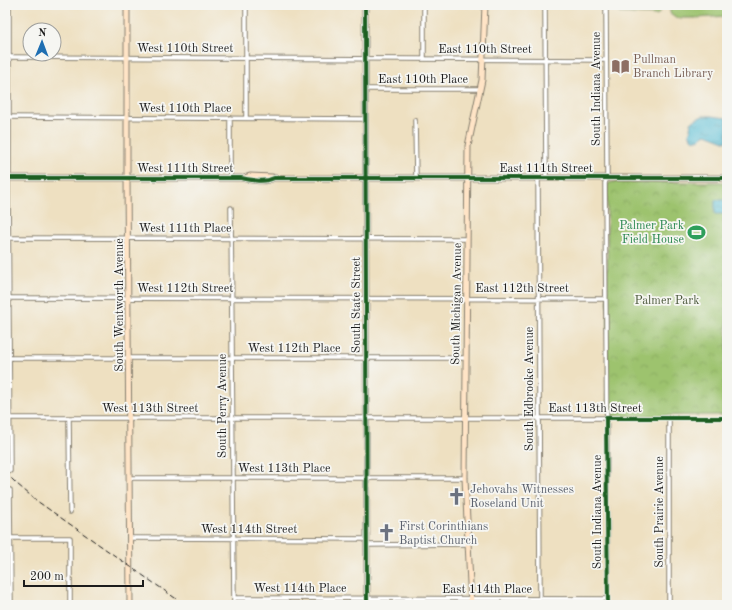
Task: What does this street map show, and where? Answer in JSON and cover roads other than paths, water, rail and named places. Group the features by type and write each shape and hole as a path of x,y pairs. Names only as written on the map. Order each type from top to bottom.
{"main road":[{"name":"South Wentworth Avenue","path":"127,5 130,605"},
{"name":"South State Street","path":"365,5 367,605"},
{"name":"South Michigan Avenue","path":"470,605 465,478 468,146 482,80 485,5"},
{"name":"West 111th Street","path":"7,178 241,178 257,180 272,180 274,178 365,178"},
{"name":"East 111th Street","path":"365,178 727,178"}],"street":[{"path":"9,5 7,57 9,173 7,178 7,418 10,472"},
{"path":"246,5 246,118"},
{"path":"424,5 424,59"},
{"path":"545,5 546,178"},
{"name":"South Indiana Avenue","path":"606,5 607,178 605,183 605,299 608,605"},
{"name":"West 110th Street","path":"7,57 365,58"},
{"name":"East 110th Street","path":"365,58 606,60"},
{"name":"East 110th Place","path":"365,89 480,89"},
{"name":"West 110th Place","path":"7,117 365,119"},
{"path":"230,118 230,178"},
{"path":"415,120 416,178"},
{"name":"South Edbrooke Avenue","path":"538,178 540,599"},
{"name":"South Perry Avenue","path":"231,208 234,605"},
{"name":"West 111th Place","path":"7,238 467,239"},
{"name":"West 112th Street","path":"7,298 366,298"},
{"name":"East 112th Street","path":"366,298 605,299"},
{"name":"West 112th Place","path":"7,358 466,358"},
{"name":"West 113th Street","path":"7,418 366,418"},
{"path":"69,418 70,512"},
{"name":"East 113th Street","path":"366,418 727,418"},
{"name":"South Prairie Avenue","path":"668,418 669,605"},
{"name":"West 113th Place","path":"130,478 465,478"},
{"path":"10,490 11,605"},
{"path":"5,538 70,538 70,605"},
{"name":"West 114th Street","path":"130,538 468,544"},
{"name":"West 114th Place","path":"234,598 367,598"},
{"name":"East 114th Place","path":"367,598 608,599"}],"water":[{"path":"703,116 727,118 727,142 706,134 698,140 691,138 689,133 691,131 691,123"},
{"path":"715,200 727,200 727,214 715,214"}],"railway":[{"path":"5,472 37,501 185,605"}],"place":[{"name":"Pullman Branch Library","path":"620,66"},
{"name":"Palmer Park Field House","path":"697,232"},
{"name":"Jehovahs Witnesses Roseland Unit","path":"457,496"},
{"name":"First Corinthians Baptist Church","path":"386,533"}],"park label":[{"name":"Palmer Park","path":"667,300"}]}
